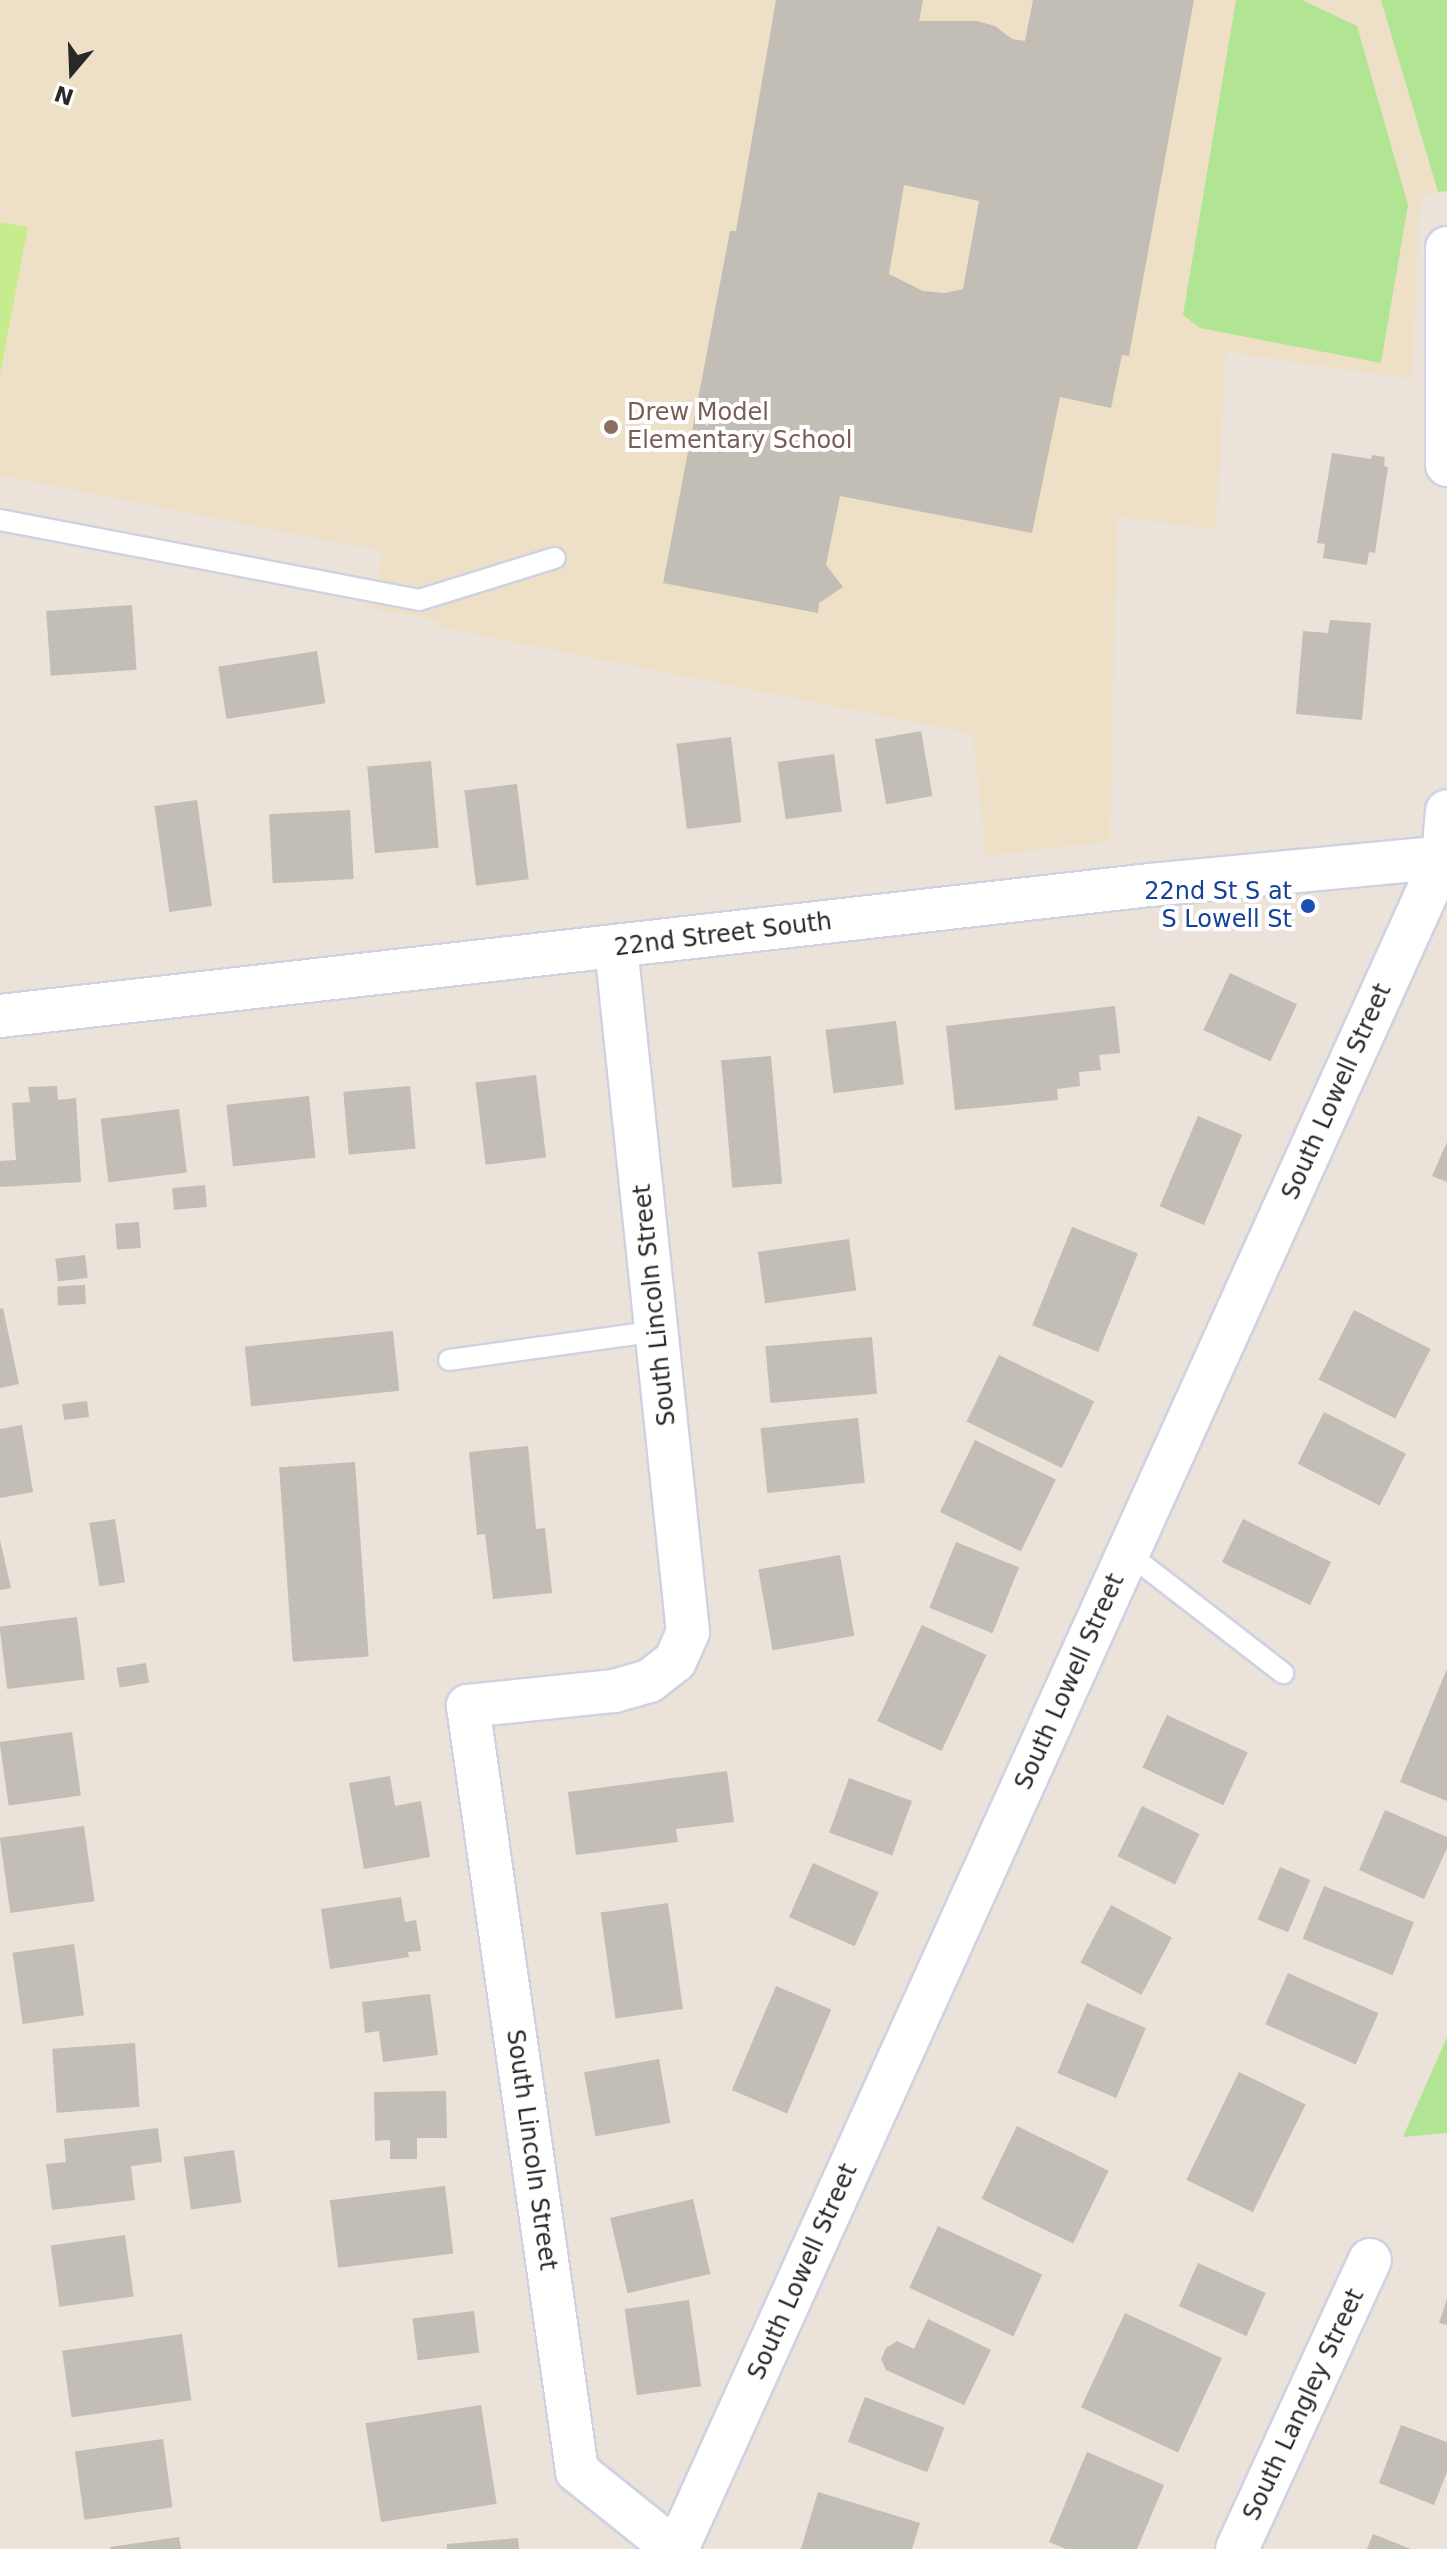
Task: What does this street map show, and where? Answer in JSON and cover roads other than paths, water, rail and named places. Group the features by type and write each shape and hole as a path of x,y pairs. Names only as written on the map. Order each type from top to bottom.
{"street":[{"path":"1447,248 1447,465"},
{"name":"South Lowell Street","path":"675,2549 1445,857 1447,811"},
{"name":"22nd Street South","path":"0,1016 1150,885 1445,857"},
{"name":"South Lincoln Street","path":"616,947 688,1605 688,1632 675,1661 649,1681 613,1691 468,1706 577,2471 675,2549"},
{"name":"South Langley Street","path":"1237,2549 1370,2260"}],"lane":[{"path":"0,520 419,600 555,558"},
{"path":"449,1360 658,1331"},
{"path":"1129,1554 1283,1673"}],"place":[{"name":"Drew Model Elementary School","path":"611,427"},
{"name":"22nd St S at S Lowell St","path":"1308,906"}]}
